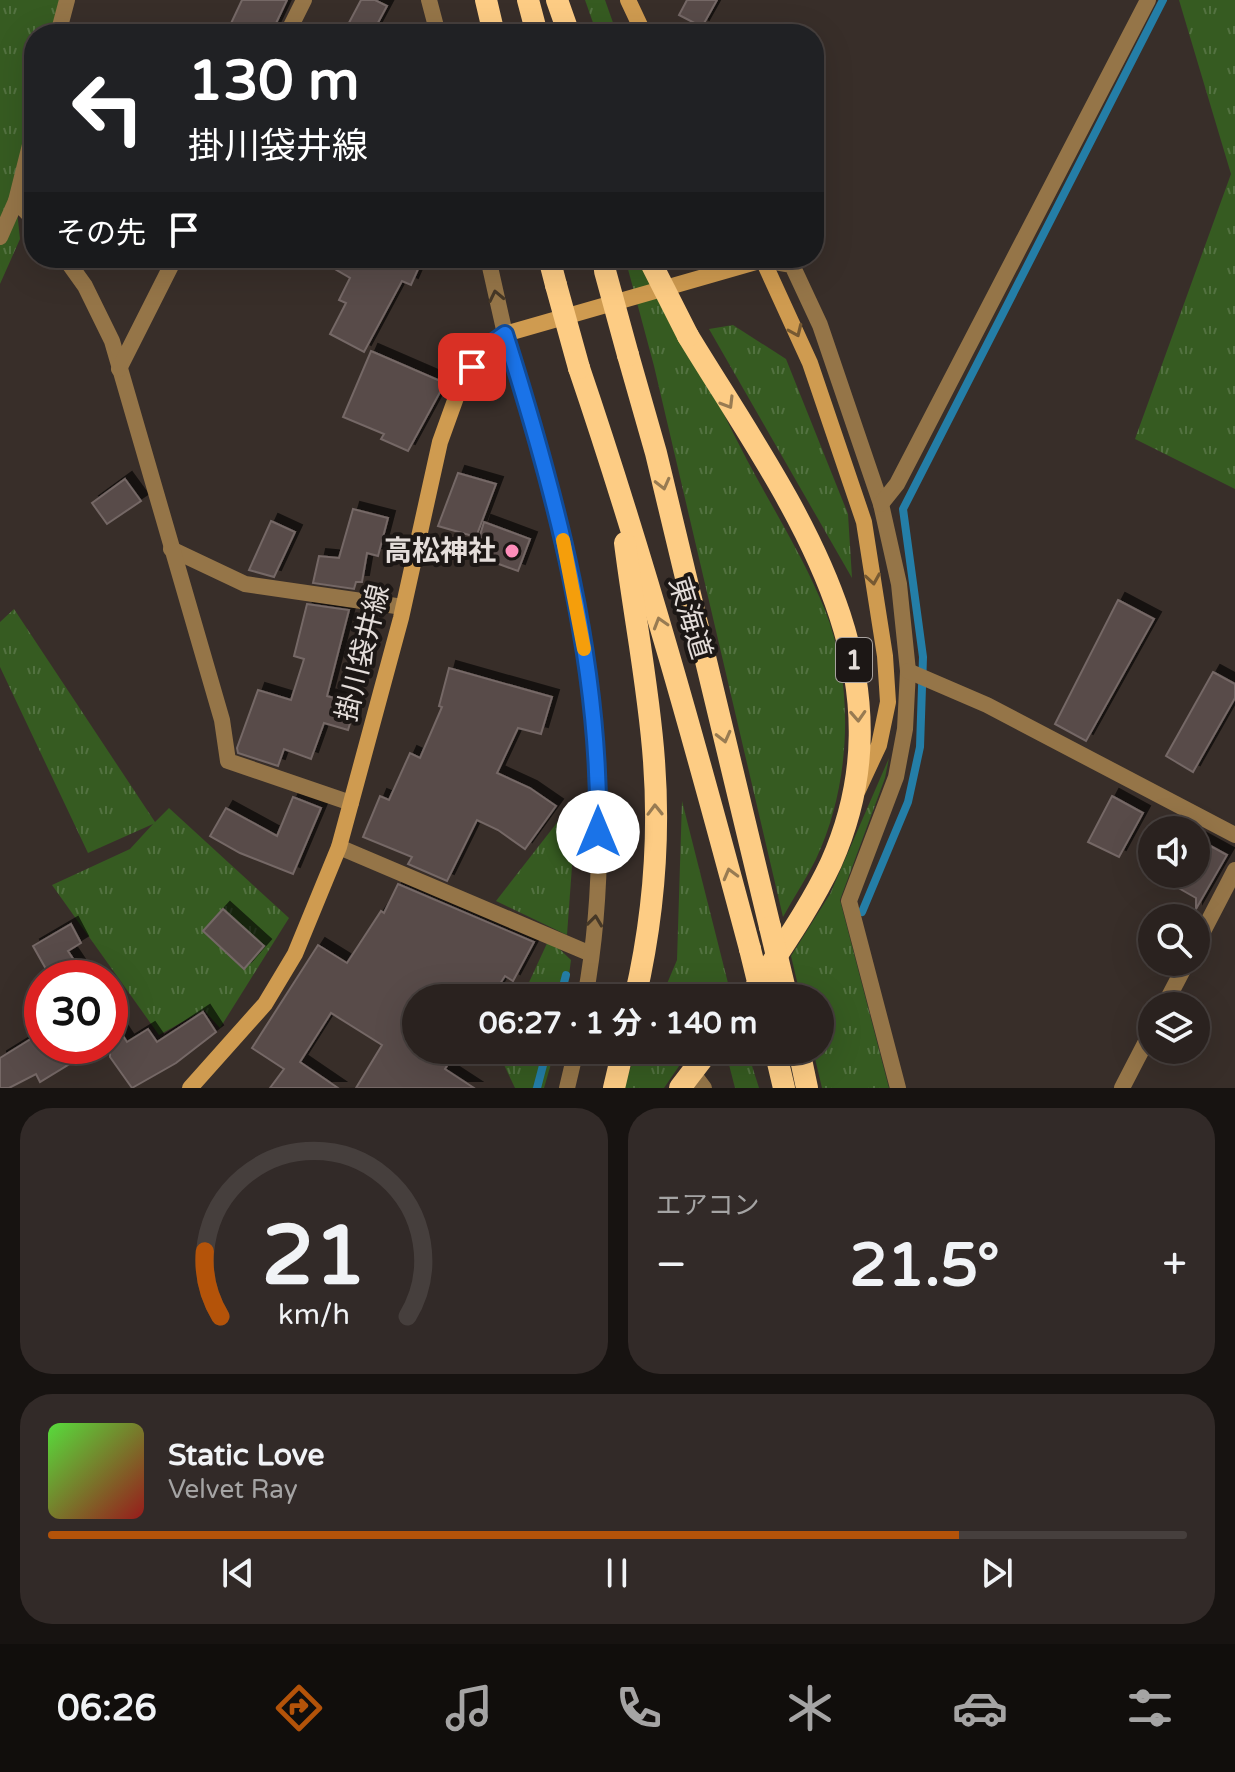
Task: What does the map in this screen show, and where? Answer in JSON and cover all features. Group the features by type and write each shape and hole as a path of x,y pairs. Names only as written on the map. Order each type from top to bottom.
{"highway":[{"path":"486,0 492,24"},
{"path":"528,0 534,24"},
{"path":"557,0 565,24"},
{"name":"東海道","path":"552,268 579,368 618,482 690,724 759,984"},
{"name":"東海道","path":"604,268 656,453 784,984"},
{"name":"1","path":"654,268 688,336 815,552 839,605 856,666 860,739 852,802 831,863 758,984"},
{"path":"618,482 654,761 656,851 648,942 638,984"},
{"path":"614,1088 620,1064"},
{"path":"692,1083 702,1064"},
{"path":"778,1064 784,1088"},
{"path":"802,1064 807,1088"}],"main road":[{"path":"628,0 639,24"},
{"name":"掛川袋井線","path":"190,1088 265,1004 295,954 339,847 403,607 440,442 462,381 484,349 505,334 732,268"},
{"path":"767,268 810,363 864,522 885,656 888,702 879,745 852,802"}],"street":[{"path":"61,24 67,0"},
{"path":"292,24 304,0"},
{"path":"429,0 435,24"},
{"path":"881,504 897,484 1148,0"},
{"path":"0,237 16,201 24,169"},
{"path":"16,201 24,209"},
{"path":"72,268 85,286 112,341 222,720 228,761 351,803"},
{"path":"119,369 170,268"},
{"path":"490,268 505,334 566,555 595,719 598,896 587,984"},
{"path":"793,268 820,325 881,504 899,584 908,671 905,729 896,777 849,901 898,1088"},
{"path":"171,549 245,584 403,607"},
{"path":"908,671 987,705 1235,835"},
{"path":"339,847 591,954"},
{"path":"1210,918 1235,870"},
{"path":"1122,1088 1138,1057"},
{"path":"567,1088 573,1064"}],"green space":[{"path":"0,0 64,0 58,24 24,24 24,169 16,201 20,239 0,284"},
{"path":"585,0 605,0 613,24 593,24"},
{"path":"1179,0 1235,0 1235,489 1135,439 1231,174"},
{"path":"628,268 653,268 734,435 808,572 835,639 845,703 842,768 828,830 816,859 783,917 654,366"},
{"path":"733,325 786,359 848,514 852,578 709,329"},
{"path":"14,609 155,822 169,808 289,918 220,1028 204,1010 159,1035 128,992 128,960 106,960 52,885 130,849 153,824 88,853 0,667 0,622"},
{"path":"889,758 885,778 840,900 889,1088 822,1088 816,1064 834,1064 834,984 798,984 791,956 830,894"},
{"path":"577,797 567,935 496,901"},
{"path":"682,801 728,984 667,984 677,960"},
{"path":"549,939 571,960 568,984 528,984"},
{"path":"504,1064 551,1064 544,1088 515,1088"},
{"path":"632,1064 680,1064 664,1088 622,1088"},
{"path":"729,1064 751,1064 759,1088 735,1088"}],"building":[{"path":"242,0 287,0 276,24 231,24"},
{"path":"361,0 375,0 387,6 377,24 348,24"},
{"path":"687,0 717,0 704,24 696,24 679,15"},
{"path":"333,268 419,268 411,285 402,281 364,352 330,334 346,303 339,300 350,278"},
{"path":"371,351 445,383 408,451 381,439 384,434 343,417"},
{"path":"458,473 496,484 476,537 438,526"},
{"path":"125,479 141,501 107,524 92,503"},
{"path":"353,509 388,518 378,556 367,553 362,582 356,582 354,589 313,583 319,556 339,558"},
{"path":"271,521 295,532 274,577 249,570"},
{"path":"484,522 530,539 518,571 474,555"},
{"path":"1118,600 1154,619 1086,741 1055,724"},
{"path":"307,604 349,610 327,696 356,704 348,730 324,723 311,759 284,749 278,766 238,753 237,748 258,690 291,700 304,659 294,656"},
{"path":"449,668 552,697 541,734 518,728 497,773 530,788 556,806 525,849 477,820 447,881 408,864 412,857 363,837 380,796 389,800 410,753 420,758 442,707 439,706"},
{"path":"1213,672 1235,684 1235,698 1193,772 1166,756"},
{"path":"1112,796 1143,813 1138,816 1138,822 1119,857 1088,842"},
{"path":"293,797 321,808 293,874 240,853 210,836 226,808 277,836"},
{"path":"1210,846 1227,855 1210,885"},
{"path":"398,884 534,942 513,981 505,976 500,984 402,984 402,1064 448,1064 445,1069 474,1088 356,1088 382,1045 331,1013 300,1062 338,1088 270,1088 284,1069 252,1048 318,945 347,963 381,911 384,913"},
{"path":"1178,888 1208,888 1199,904 1196,904 1196,898"},
{"path":"223,909 264,946 244,969 203,931"},
{"path":"71,924 81,943 68,951 74,960 41,960 33,946"},
{"path":"203,1012 216,1032 176,1063 132,1088 115,1064 128,1064 128,1041 148,1029 157,1042"},
{"path":"24,1043 24,1064 70,1064 40,1082 36,1074 9,1088 0,1088 0,1058"}],"waterway":[{"path":"862,912 908,802 920,747 923,657 903,509 1163,0"},
{"path":"564,984 566,975"},
{"path":"537,1088 543,1064"}],"slow traffic":[{"path":"563,540 584,649"}],"place":[{"name":"高松神社","path":"512,551"}],"route":[{"path":"472,367 484,349 505,334 526,401 566,555 584,650 595,719 598,832"}]}
